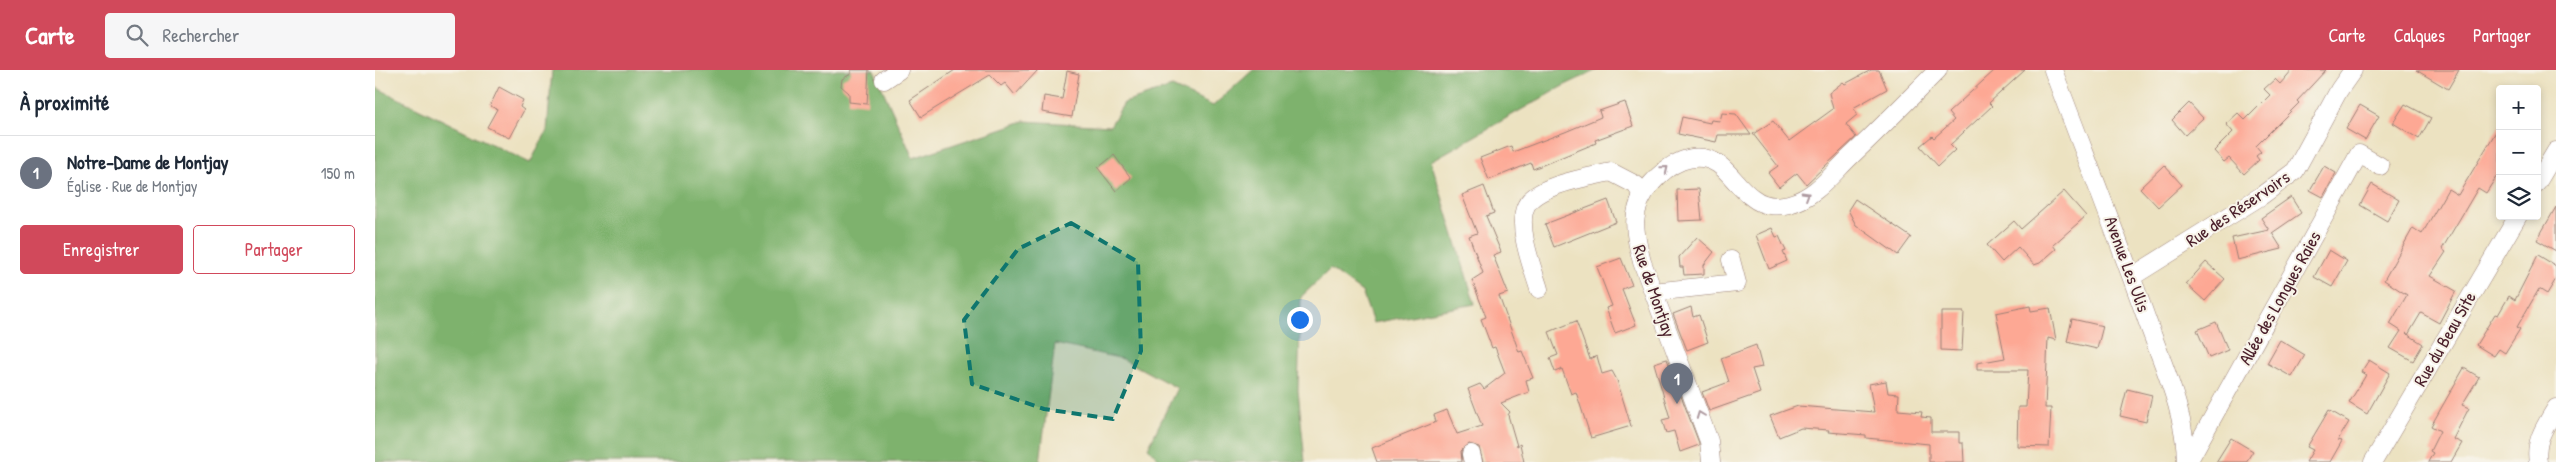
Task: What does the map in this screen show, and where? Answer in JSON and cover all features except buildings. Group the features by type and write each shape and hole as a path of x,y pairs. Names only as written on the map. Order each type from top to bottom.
{"street":[{"path":"884,80 899,70"},
{"name":"Rue de Montjay","path":"1711,462 1709,441 1653,292 1634,232 1636,212 1642,194 1659,174 1672,164 1699,157 1717,163 1753,198 1772,206 1791,204 1827,181 1938,70"},
{"name":"Avenue Les Ulis","path":"2053,70 2133,276 2181,421 2186,444 2187,462"},
{"name":"Rue des Réservoirs","path":"2133,276 2261,196 2295,171 2339,90 2353,70"},
{"path":"2541,176 2556,151"},
{"name":"Allée des Longues Raies","path":"2187,462 2359,154 2380,166"},
{"path":"1539,289 1527,252 1524,232 1526,206 1536,195 1566,182 1611,172 1636,185 1642,194"},
{"name":"Rue du Beau Site","path":"2373,462 2516,220"},
{"path":"1653,292 1737,283 1731,260"},
{"path":"2538,462 2536,452 2541,433 2556,408"}],"highlighted area":[{"path":"1071,223 1138,262 1141,351 1113,419 1044,409 972,384 964,320 1018,249"}],"green space":[{"path":"552,70 874,70 913,158 1024,121 1110,126 1124,103 1172,87 1213,106 1253,70 1597,70 1563,86 1431,161 1475,304 1373,323 1362,292 1330,269 1301,297 1298,390 1305,462 1162,462 1148,448 1177,388 1123,359 1055,344 1040,462 375,462 375,87 530,163 547,131"}],"place":[{"name":"Notre-Dame de Montjay","path":"1677,404"}]}
